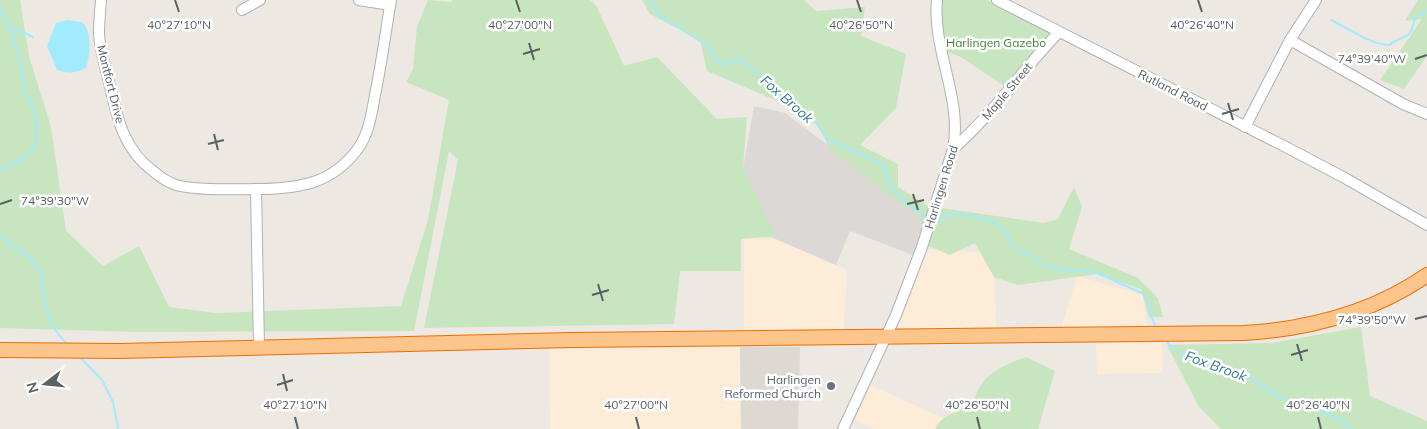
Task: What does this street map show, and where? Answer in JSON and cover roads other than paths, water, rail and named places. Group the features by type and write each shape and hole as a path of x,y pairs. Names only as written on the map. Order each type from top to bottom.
{"highway":[{"path":"0,350 92,351 571,340 886,338 1263,332 1315,324 1357,312 1427,275"}],"street":[{"name":"Montfort Drive","path":"101,0 99,34 102,53 118,118 130,148 141,163 164,180 192,188 256,189 290,188 310,184 324,178 340,167 358,149 369,127 391,2"},
{"path":"242,10 260,0"},
{"path":"359,0 391,2"},
{"name":"Harlingen Road","path":"843,429 886,338 930,224 954,149 956,138 955,122 937,24 937,0"},
{"name":"Rutland Road","path":"997,0 1343,177 1427,225"},
{"path":"1245,127 1290,40 1316,0"},
{"name":"Maple Street","path":"954,149 992,111 1028,65 1059,32"},
{"path":"1290,40 1403,104 1427,114"},
{"path":"256,189 259,347"}],"water":[{"path":"68,20 81,22 85,25 89,36 89,57 86,68 79,71 65,72 57,70 47,46 56,23"}],"waterway":[{"name":"Fox Brook","path":"649,0 661,17 708,46 716,61 724,65 739,58 809,114 828,139 885,166 890,185 896,194 915,209 928,216"},
{"path":"0,7 11,31 23,73 24,90 33,109 37,126 36,143 27,156 0,170"},
{"path":"1331,20 1368,39 1390,45 1409,35 1415,17 1427,12"},
{"path":"12,31 23,32 33,37"},
{"name":"Fox Brook","path":"935,218 940,219 957,213 988,220 1002,227 1015,248 1047,266 1073,271 1095,272 1144,294 1156,328"},
{"path":"0,235 27,255 40,271 50,319 56,332 67,344"},
{"name":"Fox Brook","path":"1165,340 1174,349 1188,358 1254,380 1294,405 1321,411 1346,423 1351,429"},
{"path":"79,356 102,380 113,402 118,429"}],"place":[{"name":"Harlingen Reformed Church","path":"831,386"}],"park label":[{"name":"Harlingen Gazebo","path":"996,42"}]}
